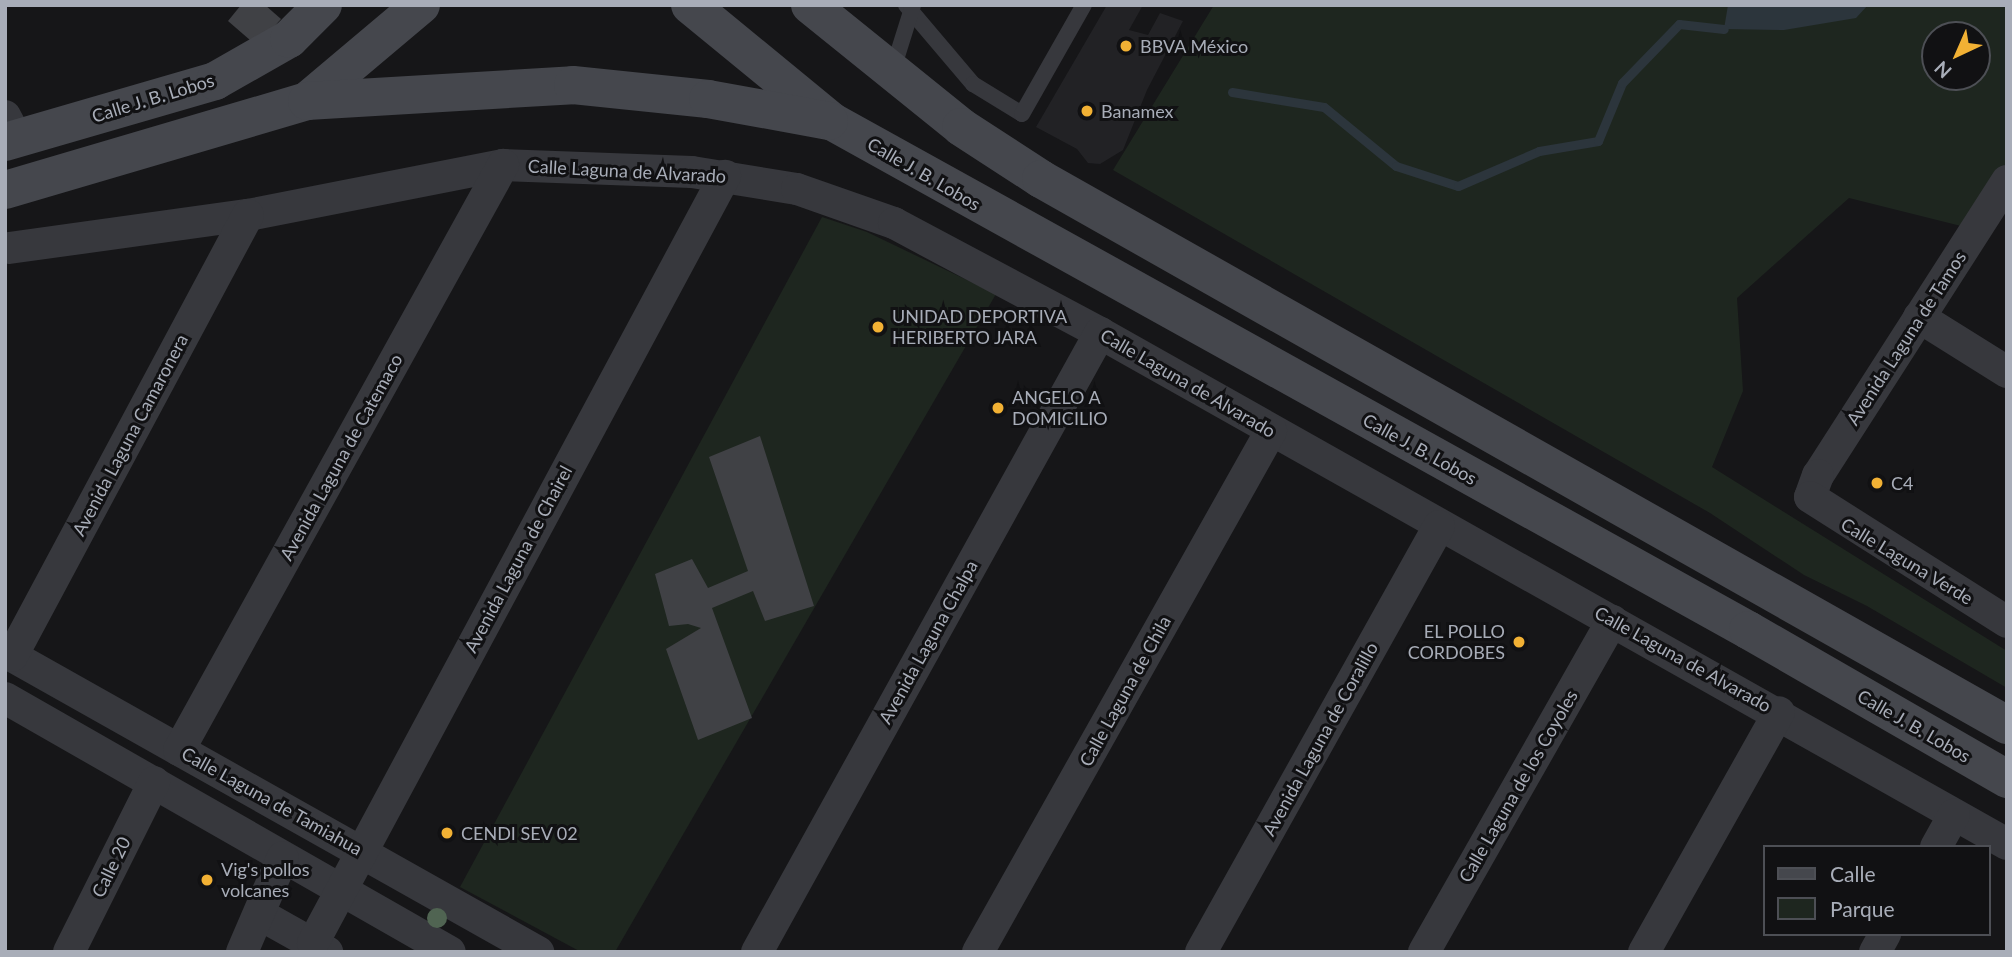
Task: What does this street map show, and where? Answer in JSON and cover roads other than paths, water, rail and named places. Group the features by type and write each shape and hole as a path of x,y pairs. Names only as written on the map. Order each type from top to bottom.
{"main road":[{"name":"Calle J. B. Lobos","path":"9,132 215,81 289,39 323,5"},
{"path":"307,101 421,5"},
{"path":"690,5 831,121"},
{"path":"810,5 961,127 1041,179 2007,725"},
{"path":"842,5 892,72"},
{"path":"5,190 307,101 573,85 708,99 831,121"},
{"name":"Calle J. B. Lobos","path":"831,121 1748,630 2007,779"}],"street":[{"name":"Calle Laguna de Alvarado","path":"7,249 248,215 503,164 725,176 797,189 894,223 1100,333 1439,526 1779,712 2007,844"},
{"name":"Avenida Laguna de Catemaco","path":"179,750 503,164"},
{"name":"Avenida Laguna de Chairel","path":"320,948 340,889 725,176"},
{"name":"Avenida Laguna de Tamos","path":"1810,497 1818,475 2007,181"},
{"name":"Avenida Laguna Camaronera","path":"8,654 248,215"},
{"path":"1919,317 2007,372"},
{"name":"Avenida Laguna Chalpa","path":"757,952 1100,333"},
{"name":"Calle Laguna de Chila","path":"978,952 1271,431"},
{"name":"Calle Laguna Verde","path":"1810,497 2007,622"},
{"name":"Avenida Laguna de Coralillo","path":"1201,952 1439,526"},
{"name":"Calle Laguna de los Coyoles","path":"1424,952 1612,621"},
{"name":"Calle Laguna de Tamiahua","path":"8,654 538,952"},
{"path":"5,698 450,952"},
{"path":"1644,952 1779,712"},
{"name":"Calle 20","path":"69,952 153,782"},
{"path":"1937,845 1954,815"},
{"path":"242,952 261,915 283,857"},
{"path":"261,915 320,948"},
{"path":"1875,952 1884,936"}],"lane":[{"path":"910,7 973,84 1022,114 1084,5"},
{"path":"892,72 910,7"}],"waterway":[{"path":"1232,92 1324,107 1396,166 1458,186 1539,151 1598,141 1622,83 1679,24 1724,29"}],"place":[{"name":"BBVA México","path":"1126,46"},
{"name":"Banamex","path":"1087,111"},
{"name":"UNIDAD DEPORTIVA HERIBERTO JARA","path":"878,327"},
{"name":"ANGELO A DOMICILIO","path":"998,408"},
{"name":"C4","path":"1877,483"},
{"name":"EL POLLO CORDOBES","path":"1519,642"},
{"name":"CENDI SEV 02","path":"447,833"},
{"name":"Vig's pollos volcanes","path":"207,880"}]}
